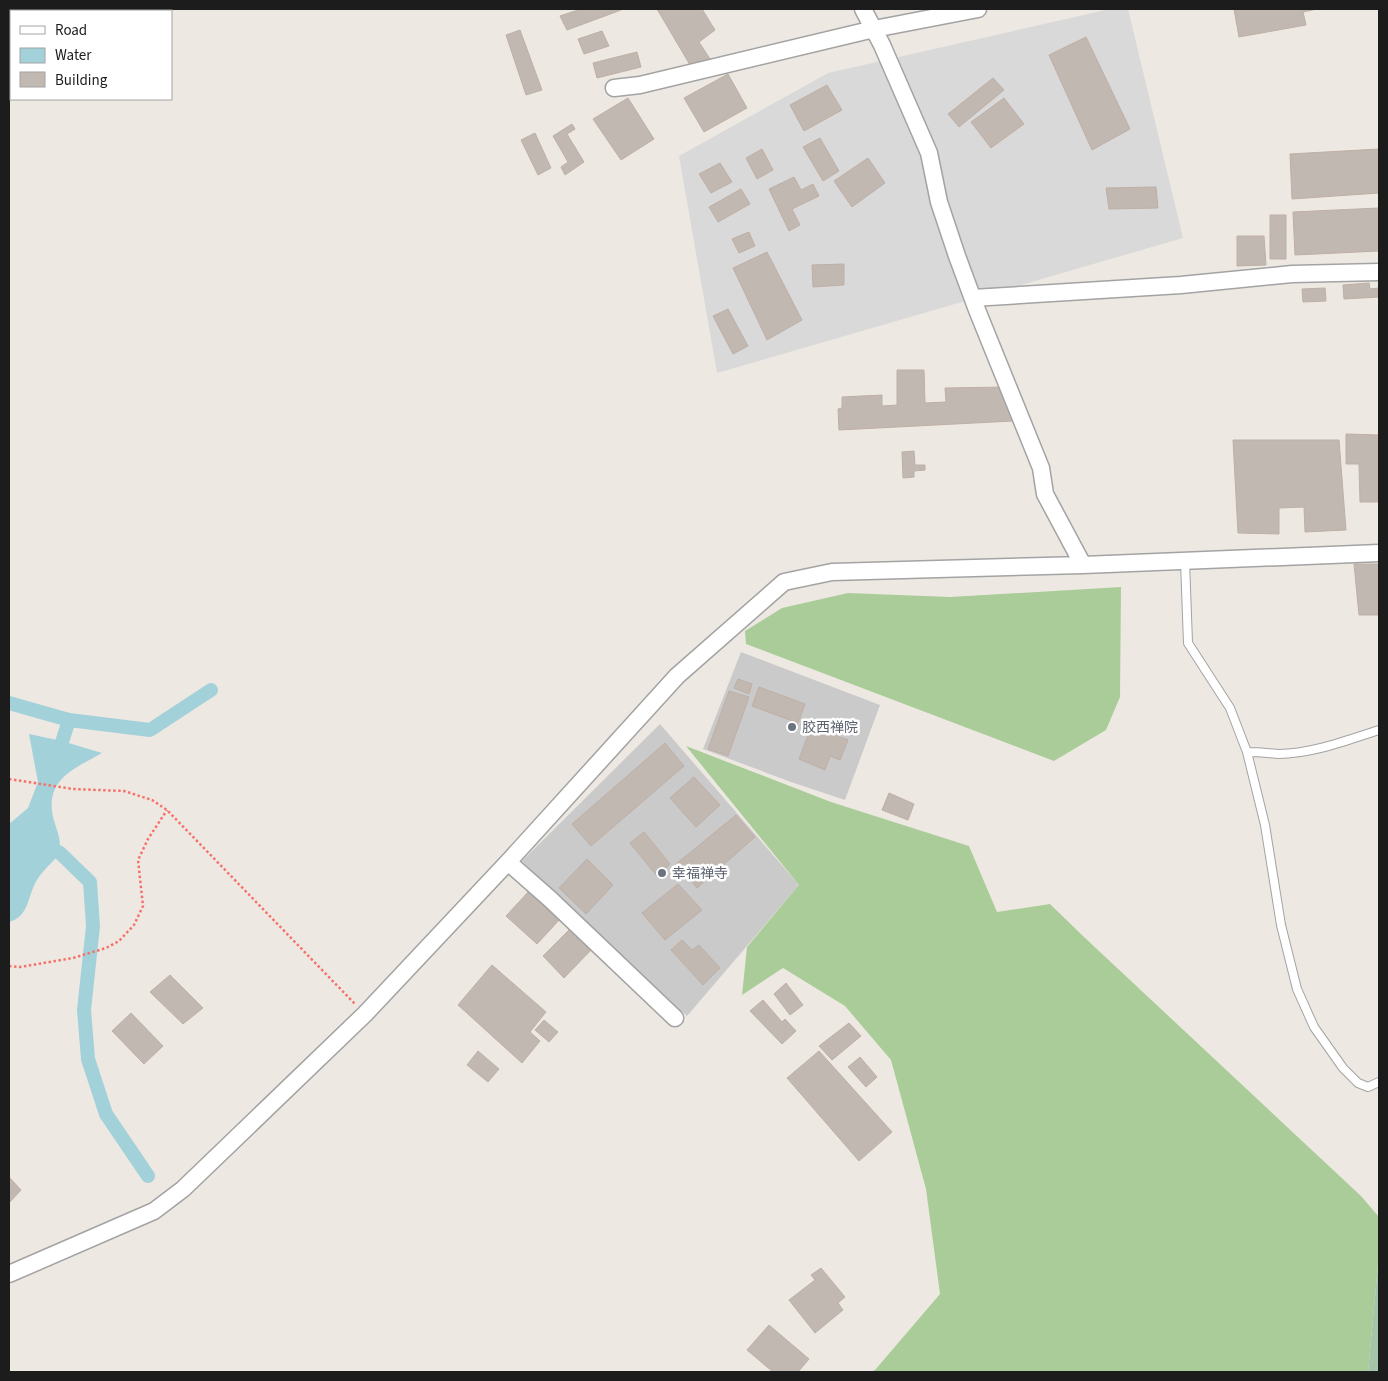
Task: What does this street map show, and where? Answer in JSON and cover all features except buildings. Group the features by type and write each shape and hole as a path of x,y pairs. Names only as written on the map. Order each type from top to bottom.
{"street":[{"path":"863,9 882,45 929,153 939,202 957,256 1041,468 1045,494 1083,565"},
{"path":"614,88 640,85 874,29 978,9"},
{"path":"973,298 1181,285 1292,274 1379,272"},
{"path":"9,1274 154,1211 183,1188 364,1014 508,862 677,676 784,582 832,572 1083,565 1379,553"},
{"path":"508,862 550,899 675,1018"}],"lane":[{"path":"1185,561 1188,643 1230,708 1247,752 1265,825 1281,924 1297,989 1314,1027 1342,1068 1358,1083 1368,1087 1379,1082"},
{"path":"1247,752 1279,754 1306,751 1379,730"}],"path":[{"path":"9,779 73,789 124,791 152,800 167,810 364,1014"},
{"path":"9,966 20,967 73,958 106,948 118,942 134,925 143,906 138,860 148,839 167,810"}],"shaded area":[{"path":"1110,9 1128,9 1183,238 717,373 679,156 828,73"},
{"name":"胶西禅院","path":"741,652 880,705 845,800 703,749"},
{"name":"幸福禅寺","path":"660,724 799,885 687,1016 522,861"}],"green space":[{"path":"1121,587 1120,697 1106,730 1054,761 746,644 745,631 782,608 848,593 950,597"},
{"path":"686,746 831,802 969,846 997,912 1050,904 1361,1196 1379,1217 1379,1254 1368,1372 870,1372 875,1370 940,1294 926,1189 891,1060 845,1006 783,968 742,995 747,947 799,885"},
{"path":"1379,1254 1379,1372 1368,1372"}],"water":[{"path":"29,734 62,741 102,753 66,774 55,790 52,799 52,811 59,837 60,853 37,880 21,915 9,922 9,824 28,808 38,782"}],"waterway":[{"path":"9,703 69,720 150,730 211,690"},
{"path":"57,758 69,720"},
{"path":"43,844 60,853 90,882 93,926 84,1010 88,1059 106,1114 148,1176"}],"place":[{"name":"胶西禅院","path":"792,727"},
{"name":"幸福禅寺","path":"662,873"}]}
